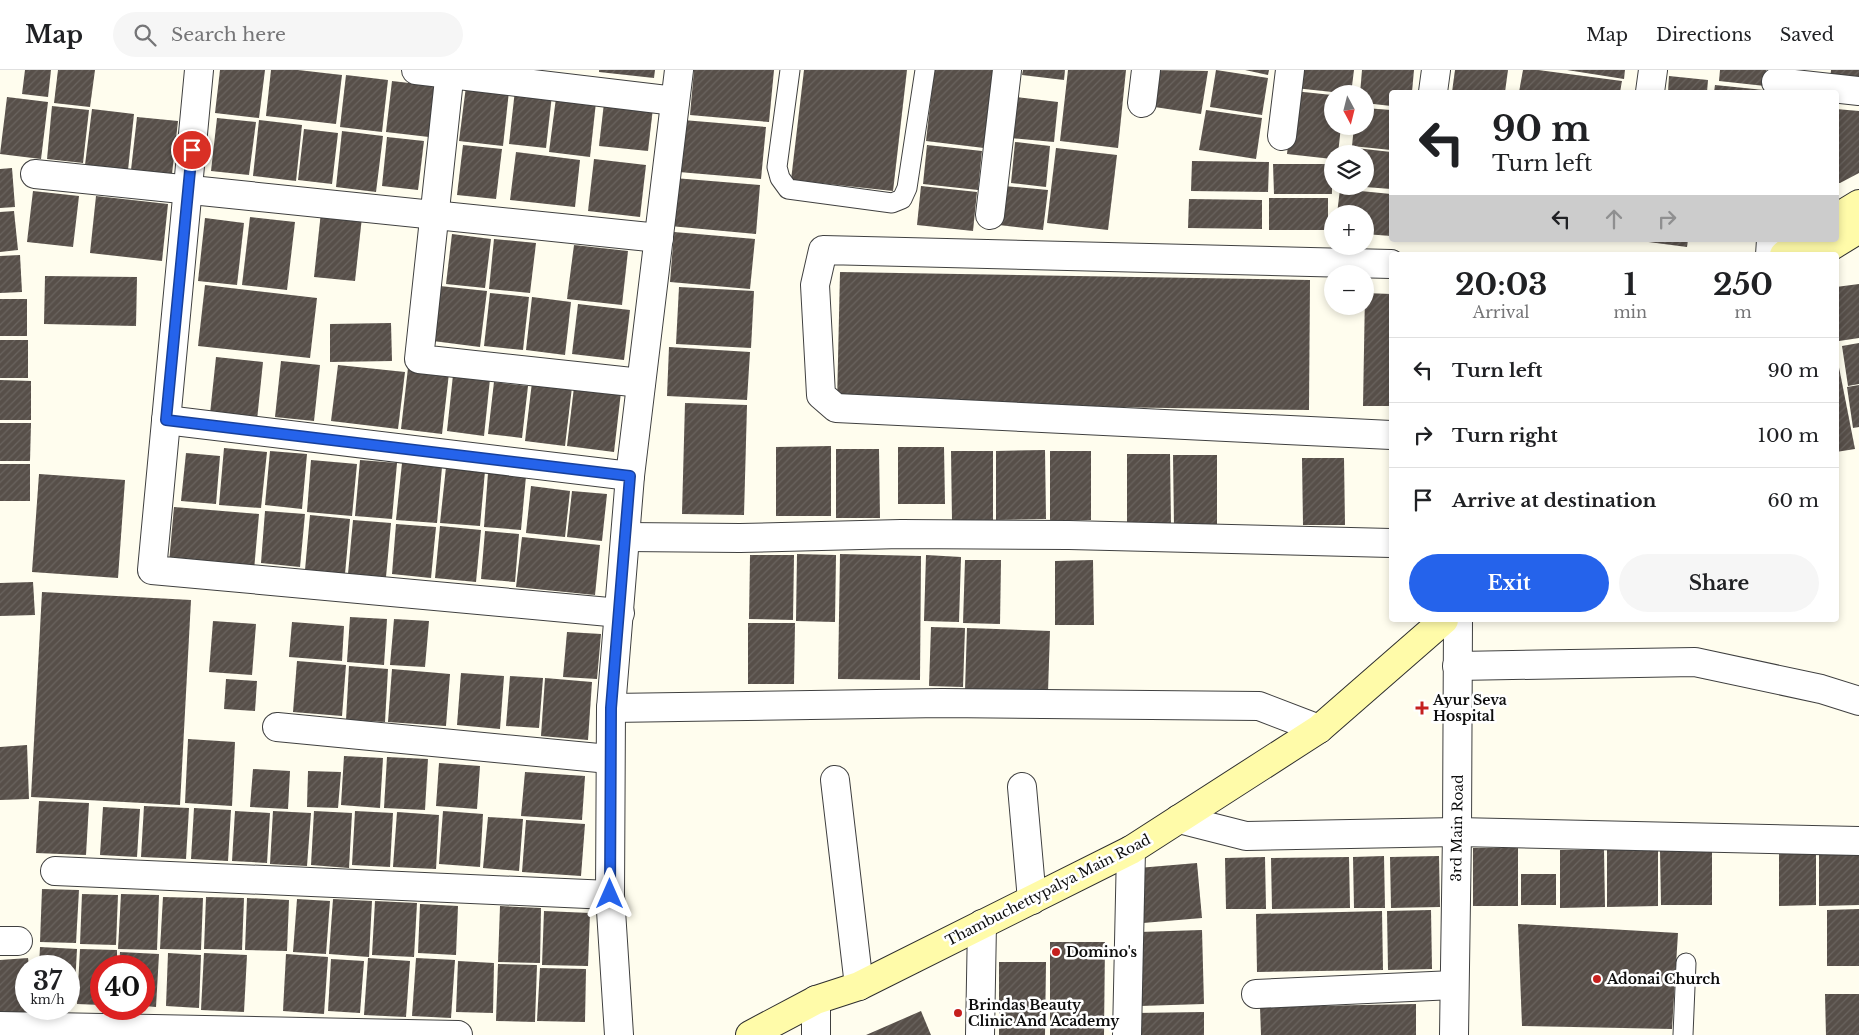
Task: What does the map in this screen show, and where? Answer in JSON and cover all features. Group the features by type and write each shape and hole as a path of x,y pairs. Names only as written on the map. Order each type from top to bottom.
{"main road":[{"path":"1839,216 1859,204"},
{"path":"1839,241 1859,229"},
{"path":"1788,252 1800,242"},
{"path":"1822,252 1838,242"},
{"name":"Thambuchettypalya Main Road","path":"750,1035 816,1000 859,986 1131,850 1319,729 1442,622"}],"street":[{"path":"199,70 152,570 620,613"},
{"path":"416,70 450,72 675,101"},
{"path":"619,1035 610,894 609,758 611,708 630,476 679,70"},
{"path":"990,215 1007,70"},
{"path":"1142,103 1146,70"},
{"path":"1282,136 1290,70"},
{"path":"1433,90 1436,70"},
{"path":"1650,90 1653,70"},
{"path":"450,72 419,359 641,383"},
{"path":"1776,82 1859,91"},
{"path":"35,174 659,238"},
{"path":"1389,264 823,250 815,285 821,395 836,408 1389,436"},
{"path":"166,420 630,476"},
{"path":"626,537 740,538 901,534 1069,535 1389,543"},
{"name":"3rd Main Road","path":"1454,1035 1458,622"},
{"path":"1457,666 1695,662 1821,689 1859,701"},
{"path":"611,708 942,703 1259,706 1319,729"},
{"path":"277,728 609,758"},
{"path":"835,780 859,986"},
{"path":"1022,786 1032,900"},
{"path":"1179,819 1246,836 1457,832 1859,841"},
{"path":"1128,1035 1131,850"},
{"path":"55,871 610,894"},
{"path":"980,1035 982,924"},
{"path":"1256,994 1454,985"},
{"path":"816,1000 816,1035"},
{"path":"0,1026 458,1035"}],"lane":[{"path":"790,70 777,167 780,178 788,189 892,203 902,198 907,188 924,70"},
{"path":"1682,1035 1686,963"},
{"path":"1454,1035 1462,1035"}],"building":[{"path":"25,70 51,70 48,97 22,94"},
{"path":"58,70 95,70 90,107 54,103"},
{"path":"220,70 265,70 259,118 215,113"},
{"path":"271,70 298,70 342,75 336,124 266,116"},
{"path":"599,70 655,70 654,78 599,72"},
{"path":"694,70 774,70 769,122 690,115"},
{"path":"804,70 907,70 893,191 791,180"},
{"path":"934,70 993,70 984,148 926,141"},
{"path":"1023,70 1065,70 1064,80 1022,75"},
{"path":"1068,70 1126,70 1118,148 1060,141"},
{"path":"1154,70 1208,71 1201,114 1148,106"},
{"path":"1216,70 1268,78 1262,115 1210,107"},
{"path":"1245,70 1269,70 1268,75"},
{"path":"1298,70 1354,70 1352,85 1324,85 1324,91 1295,88"},
{"path":"1362,70 1414,70 1412,90 1389,90 1389,106 1374,104 1374,85 1361,85"},
{"path":"1455,70 1508,70 1505,90 1452,90"},
{"path":"1523,70 1538,70 1622,81 1620,90 1519,90"},
{"path":"1567,70 1625,70 1624,79"},
{"path":"1720,70 1766,70 1765,86 1719,81"},
{"path":"1831,70 1859,70 1859,85 1830,82"},
{"path":"346,75 388,80 382,132 340,127"},
{"path":"1669,76 1708,80 1707,90 1668,90"},
{"path":"392,81 435,86 429,137 386,132"},
{"path":"1715,85 1764,90 1714,90"},
{"path":"466,86 509,91 503,146 459,141"},
{"path":"515,90 552,95 546,148 509,144"},
{"path":"1294,91 1324,94 1324,135 1340,135 1339,145 1324,145 1324,158 1287,154"},
{"path":"7,97 48,102 41,159 0,154"},
{"path":"1015,97 1058,102 1054,142 1010,138"},
{"path":"556,98 596,102 590,157 549,152"},
{"path":"604,103 653,108 648,151 599,146"},
{"path":"52,106 89,110 83,163 47,159"},
{"path":"92,109 134,114 128,170 85,165"},
{"path":"1374,109 1389,110 1389,150 1374,148 1374,145 1352,145 1353,135 1374,135"},
{"path":"1839,109 1859,111 1859,173 1840,183"},
{"path":"1206,110 1262,118 1256,159 1199,150"},
{"path":"137,117 178,121 172,174 131,170"},
{"path":"217,118 256,122 249,175 211,171"},
{"path":"259,120 302,125 296,181 253,176"},
{"path":"683,120 766,127 761,179 679,172"},
{"path":"304,129 338,133 332,184 298,180"},
{"path":"342,131 383,136 376,192 336,187"},
{"path":"387,137 424,141 418,190 382,186"},
{"path":"1015,142 1050,146 1046,187 1011,183"},
{"path":"463,145 502,149 496,199 457,195"},
{"path":"927,145 982,151 978,190 923,184"},
{"path":"1056,148 1117,155 1108,230 1047,223"},
{"path":"1374,150 1389,152 1389,189 1374,188"},
{"path":"516,152 580,160 575,207 510,200"},
{"path":"594,159 646,165 640,217 588,211"},
{"path":"1192,161 1269,162 1268,192 1191,191"},
{"path":"1273,164 1324,164 1324,194 1274,194"},
{"path":"12,168 15,207 0,208 0,169"},
{"path":"674,178 760,185 756,234 670,226"},
{"path":"921,186 977,192 973,231 917,225"},
{"path":"1004,186 1048,190 1043,230 999,225"},
{"path":"33,191 79,196 73,247 27,242"},
{"path":"1374,192 1389,194 1389,236 1374,235 1374,205 1338,205 1339,195 1374,195"},
{"path":"96,196 168,204 162,261 90,253"},
{"path":"1269,198 1328,198 1328,205 1324,205 1324,230 1269,230"},
{"path":"1189,199 1262,200 1262,229 1188,228"},
{"path":"14,211 18,250 0,252 0,212"},
{"path":"321,212 362,217 355,281 314,277"},
{"path":"250,217 295,222 287,290 242,285"},
{"path":"205,218 244,223 237,285 198,281"},
{"path":"674,232 755,239 750,289 670,282"},
{"path":"452,234 491,239 485,288 446,284"},
{"path":"494,239 536,243 530,293 489,289"},
{"path":"1648,242 1688,242 1687,247"},
{"path":"574,245 628,251 622,305 567,299"},
{"path":"20,255 22,292 0,293 0,256"},
{"path":"840,272 1310,280 1309,410 837,403"},
{"path":"45,276 137,277 136,326 44,324"},
{"path":"1859,284 1859,338 1839,341 1839,287"},
{"path":"205,285 317,298 310,358 198,346"},
{"path":"440,286 487,291 480,347 433,341"},
{"path":"679,287 754,291 751,348 676,344"},
{"path":"490,293 529,297 523,350 484,346"},
{"path":"1374,293 1389,294 1389,406 1363,406 1365,315 1374,315"},
{"path":"532,297 571,302 565,355 526,350"},
{"path":"0,299 27,299 27,336 0,336"},
{"path":"578,304 630,310 624,360 572,354"},
{"path":"391,323 392,361 330,362 330,324"},
{"path":"0,340 28,340 28,378 0,378"},
{"path":"1859,343 1859,384 1848,386 1842,346"},
{"path":"669,347 750,352 747,400 667,396"},
{"path":"216,357 263,362 257,420 210,414"},
{"path":"281,361 320,365 314,421 275,417"},
{"path":"338,365 405,372 398,429 331,421"},
{"path":"1839,367 1855,449 1839,452"},
{"path":"408,368 449,373 442,434 401,429"},
{"path":"453,375 490,379 484,436 447,431"},
{"path":"0,380 31,381 31,420 0,420"},
{"path":"494,382 528,386 522,438 488,434"},
{"path":"532,382 572,387 565,446 525,441"},
{"path":"1859,385 1859,427 1853,428 1847,387"},
{"path":"574,387 621,392 614,452 567,446"},
{"path":"685,403 747,405 744,515 682,514"},
{"path":"0,423 31,423 30,461 0,461"},
{"path":"831,446 831,516 776,516 776,447"},
{"path":"898,447 944,447 945,504 898,504"},
{"path":"224,448 267,452 261,508 219,505"},
{"path":"836,449 879,449 880,518 836,518"},
{"path":"1045,450 1046,519 996,520 996,451"},
{"path":"270,451 307,454 302,509 265,505"},
{"path":"951,451 993,451 993,520 952,520"},
{"path":"1050,451 1091,451 1091,520 1050,521"},
{"path":"186,453 220,456 216,504 181,501"},
{"path":"1127,454 1170,454 1171,525 1127,525"},
{"path":"1173,455 1217,455 1217,525 1174,525"},
{"path":"1302,458 1344,458 1345,525 1303,525"},
{"path":"311,460 357,464 352,516 307,512"},
{"path":"360,460 397,463 392,519 355,516"},
{"path":"402,463 442,467 437,523 396,520"},
{"path":"0,464 30,464 30,501 0,501"},
{"path":"446,467 485,471 480,526 440,523"},
{"path":"488,473 526,476 521,530 484,527"},
{"path":"39,474 125,480 118,578 32,572"},
{"path":"531,486 570,491 565,537 526,533"},
{"path":"572,491 607,494 602,541 567,537"},
{"path":"174,507 259,514 254,570 169,563"},
{"path":"265,511 305,514 300,567 261,563"},
{"path":"310,515 350,519 345,574 305,570"},
{"path":"353,520 391,523 386,577 348,574"},
{"path":"396,524 436,527 431,578 392,574"},
{"path":"440,526 481,530 476,582 435,578"},
{"path":"485,531 519,534 515,582 481,579"},
{"path":"522,537 600,545 595,595 516,587"},
{"path":"797,554 836,555 835,622 796,621"},
{"path":"840,554 921,556 920,680 838,679"},
{"path":"750,555 794,555 793,620 749,619"},
{"path":"926,555 961,557 959,622 924,621"},
{"path":"965,560 1001,560 1000,624 963,623"},
{"path":"1093,560 1094,625 1055,625 1055,561"},
{"path":"33,582 35,615 0,616 0,583"},
{"path":"42,592 191,600 180,805 31,797"},
{"path":"350,617 387,619 384,665 347,662"},
{"path":"394,619 429,621 425,667 390,665"},
{"path":"213,621 256,624 252,675 209,672"},
{"path":"292,622 344,626 342,661 289,657"},
{"path":"748,623 795,623 794,684 748,684"},
{"path":"931,627 965,628 963,687 929,686"},
{"path":"967,628 1050,631 1048,692 965,690"},
{"path":"567,632 601,634 597,679 563,677"},
{"path":"297,661 346,665 342,716 293,712"},
{"path":"349,666 388,669 385,722 346,720"},
{"path":"392,669 450,674 446,726 388,722"},
{"path":"461,673 504,676 500,729 457,725"},
{"path":"510,676 543,678 539,728 506,726"},
{"path":"545,678 592,682 588,740 541,736"},
{"path":"226,679 257,681 255,711 224,709"},
{"path":"188,739 235,742 232,806 185,803"},
{"path":"27,745 29,799 0,800 0,747"},
{"path":"344,756 383,758 380,808 341,805"},
{"path":"387,757 428,759 425,810 384,808"},
{"path":"439,763 480,766 477,809 436,806"},
{"path":"253,769 290,771 288,809 250,807"},
{"path":"308,771 341,772 338,808 307,807"},
{"path":"525,772 585,776 582,820 521,816"},
{"path":"39,801 89,803 86,855 36,853"},
{"path":"144,806 189,808 186,859 141,857"},
{"path":"103,807 140,809 137,857 100,855"},
{"path":"194,808 231,810 228,861 191,859"},
{"path":"235,811 270,813 267,863 232,861"},
{"path":"273,811 311,813 307,866 270,864"},
{"path":"314,811 352,813 349,868 311,865"},
{"path":"355,811 393,813 390,867 352,865"},
{"path":"443,811 483,814 480,867 439,864"},
{"path":"397,812 439,815 436,869 393,867"},
{"path":"488,817 523,819 519,871 483,868"},
{"path":"526,820 585,824 581,876 522,872"},
{"path":"1473,848 1518,848 1518,906 1473,906"},
{"path":"1560,850 1604,850 1605,907 1560,908"},
{"path":"1607,850 1658,850 1658,906 1607,907"},
{"path":"1660,850 1712,850 1712,905 1661,905"},
{"path":"1779,854 1816,854 1816,905 1779,906"},
{"path":"1819,854 1859,854 1859,905 1819,906"},
{"path":"1384,856 1385,908 1354,908 1353,857"},
{"path":"1439,856 1440,907 1391,908 1390,857"},
{"path":"1265,857 1266,909 1226,909 1225,858"},
{"path":"1349,857 1350,908 1272,909 1271,858"},
{"path":"1197,863 1202,918 1143,923 1138,868"},
{"path":"1521,874 1556,874 1556,905 1521,905"},
{"path":"42,889 79,890 76,943 40,942"},
{"path":"82,894 118,895 116,945 80,944"},
{"path":"121,894 159,895 157,950 118,949"},
{"path":"163,897 203,898 201,950 160,949"},
{"path":"206,897 244,898 242,950 204,949"},
{"path":"247,898 289,900 287,951 245,950"},
{"path":"297,899 330,901 326,954 293,952"},
{"path":"333,899 372,901 369,957 329,954"},
{"path":"375,901 417,903 414,957 372,955"},
{"path":"420,904 458,906 456,955 418,953"},
{"path":"500,906 541,908 540,963 498,962"},
{"path":"1859,909 1859,966 1827,966 1827,910"},
{"path":"1431,910 1432,969 1388,970 1387,911"},
{"path":"544,911 590,913 588,966 542,965"},
{"path":"1382,911 1383,970 1257,972 1256,914"},
{"name":"Adonai Church","path":"1518,924 1678,933 1672,1029 1522,1026"},
{"path":"1202,930 1204,1004 1140,1006 1139,932"},
{"path":"1050,942 1105,942 1104,1035 1050,1035"},
{"path":"40,947 77,949 77,955 40,955"},
{"path":"80,949 117,950 117,955 90,955 90,1005 80,1004"},
{"path":"120,952 159,954 156,1007 155,955 120,955"},
{"path":"168,953 201,955 199,1008 166,1006"},
{"path":"204,953 247,955 244,1012 201,1010"},
{"path":"286,954 328,957 324,1014 283,1011"},
{"path":"368,958 410,961 406,1017 364,1015"},
{"path":"416,958 455,960 451,1018 412,1016"},
{"path":"15,959 15,1015 0,1016 0,960"},
{"path":"331,959 364,961 360,1013 328,1011"},
{"path":"458,961 494,963 493,1013 456,1012"},
{"path":"999,962 1046,962 1045,1035 999,1035"},
{"path":"498,964 537,965 535,1022 496,1021"},
{"path":"540,968 586,969 585,1022 537,1021"},
{"path":"1825,994 1859,994 1859,1035 1826,1035"},
{"path":"1416,1004 1416,1035 1261,1035 1260,1007"},
{"path":"921,1011 931,1035 866,1035"},
{"path":"1204,1012 1204,1035 1134,1035 1134,1013"}],"place":[{"name":"Ayur Seva Hospital","path":"1422,708"},
{"name":"Domino's","path":"1056,952"},
{"name":"Adonai Church","path":"1597,979"},
{"name":"Brindas Beauty Clinic And Academy","path":"958,1013"}],"route":[{"path":"192,150 166,420 630,476 611,708 609,758 610,894"}]}
